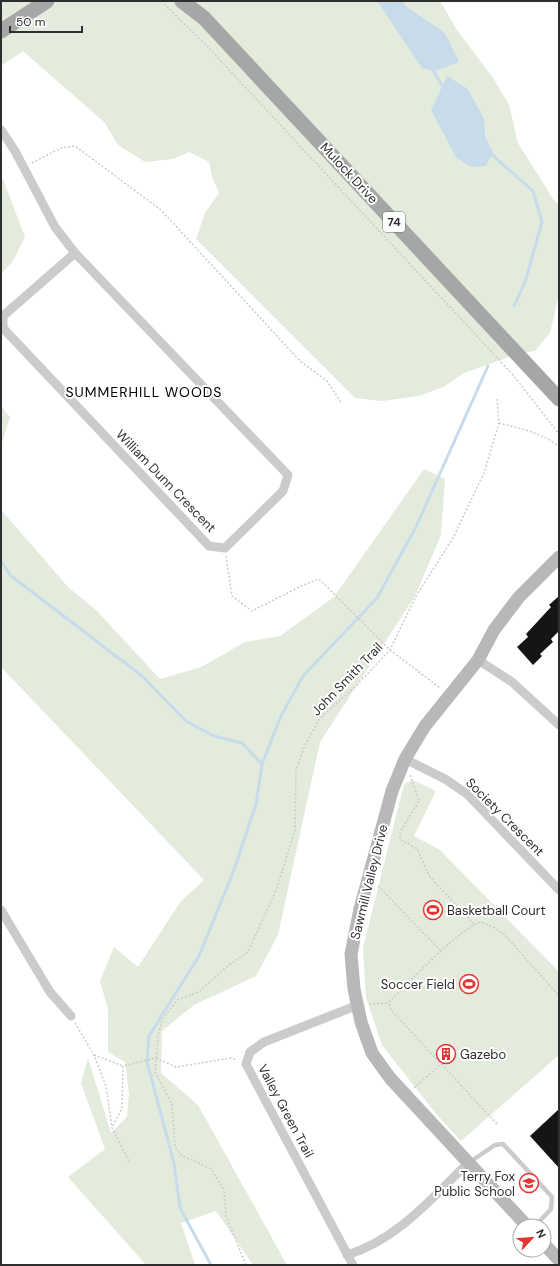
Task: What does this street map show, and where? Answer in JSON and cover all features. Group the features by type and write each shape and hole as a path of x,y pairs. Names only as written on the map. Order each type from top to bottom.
{"main road":[{"name":"Mulock Drive","path":"182,1 204,18 559,399"},
{"name":"Mulock Drive","path":"194,1 204,18"},
{"path":"1,32 44,2"}],"street":[{"path":"1,130 24,168 55,227 75,253 288,475 284,491 225,548"},
{"name":"William Dunn Crescent","path":"75,253 4,316 3,328 210,546 225,548"},
{"name":"Sawmill Valley Drive","path":"520,1218 390,1078 372,1052 361,1022 354,989 351,954 360,909 392,791 405,759 425,726 478,660 494,630 519,597 559,558"},
{"path":"478,660 512,682 559,725"},
{"name":"Society Crescent","path":"405,759 445,779 467,794 559,890"},
{"path":"1,910 50,992 71,1016"},
{"name":"Valley Green Trail","path":"352,1265 246,1064 250,1052 264,1042 358,1005"},
{"path":"347,1255 358,1252 384,1239 409,1220 468,1163"},
{"path":"552,1253 559,1260"}],"lane":[{"path":"468,1163 494,1145 503,1144 552,1197 552,1209 543,1218"}],"path":[{"path":"161,1 206,45 468,326 513,375 559,434"},
{"path":"24,168 61,148 75,146 161,210 300,361 327,381 342,404"},
{"name":"John Smith Trail","path":"246,1265 226,1216 224,1190 211,1169 181,1155 175,1147 172,1104 155,1072 158,1037 162,1020 176,1000 199,992 225,968 248,952 277,888 295,830 296,770 305,745 320,718 355,688 390,650 416,596 453,538 484,473 499,423 497,399"},
{"path":"499,423 536,433 551,440 559,447"},
{"path":"225,548 232,596 252,611 319,579 390,650 449,697"},
{"path":"405,759 419,800 400,832 400,839 417,849 430,877 474,924"},
{"path":"369,877 442,952"},
{"path":"358,1005 388,1003 474,924 481,922 495,928 505,935 559,996"},
{"path":"388,1003 391,1010 497,1124"},
{"path":"71,1016 94,1055 106,1086 112,1128 130,1163"},
{"path":"94,1055 123,1066 156,1058 176,1067 231,1058 246,1064"},
{"path":"412,1090 441,1064"},
{"path":"112,1128 122,1108 123,1066"}],"green space":[{"path":"1,1 440,1 457,30 493,78 509,105 518,143 553,199 559,205 559,294 550,333 535,351 521,353 464,373 443,387 419,396 382,401 355,398 196,239 205,213 219,193 212,177 209,162 189,152 173,159 145,162 118,145 104,122 23,51 1,66"},
{"path":"1,174 25,237 13,261 1,274"},
{"path":"1,406 10,417 1,446"},
{"path":"424,469 445,479 441,535 415,596 320,742 278,935 256,976 194,1005 162,1031 161,1073 198,1105 287,1265 253,1265 216,1211 181,1223 195,1265 146,1265 68,1177 105,1149 81,1083 88,1058 111,1133 127,1117 129,1094 125,1062 108,1052 108,1009 100,981 114,947 138,967 181,901 204,880 1,667 1,500 2,511 69,588 97,611 160,679 201,667 245,642 280,636 334,597"},
{"path":"413,780 436,791 414,836 440,850 559,972 559,1055 461,1141 437,1115 382,1045 366,997 363,948 404,784"}],"water":[{"path":"377,1 403,1 407,7 445,33 459,62 435,71 422,68"},
{"path":"447,76 468,89 484,119 485,136 493,152 486,166 471,167 456,157 431,110"}],"building":[{"path":"559,596 559,631 551,639 553,642 540,654 542,656 533,665 517,647 528,637 526,634 551,607 549,605"},
{"name":"Gazebo","path":"446,1047 453,1055 445,1061 438,1053"},
{"path":"559,1109 559,1168 530,1136"}],"waterway":[{"path":"432,68 444,89"},
{"path":"490,153 533,191 542,222 525,282 514,306"},
{"path":"211,1265 180,1208 174,1163 147,1062 149,1036 199,956 234,870 256,804 262,764 281,716 303,676 377,598 416,527 488,366"},
{"path":"1,561 10,575 142,676 186,721 214,736 242,743 262,764"}],"place":[{"name":"Basketball Court","path":"433,910"},
{"name":"Soccer Field","path":"469,984"},
{"name":"Gazebo","path":"446,1054"},
{"name":"Terry Fox Public School","path":"529,1183"}],"district":[{"name":"SUMMERHILL WOODS","path":"144,392"}]}
